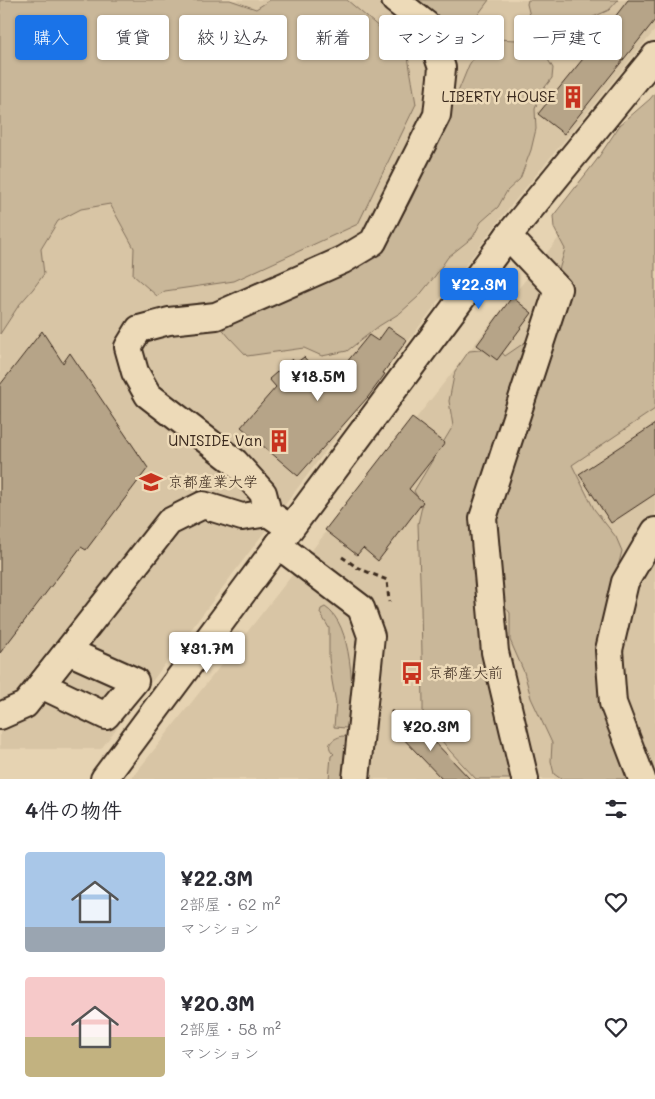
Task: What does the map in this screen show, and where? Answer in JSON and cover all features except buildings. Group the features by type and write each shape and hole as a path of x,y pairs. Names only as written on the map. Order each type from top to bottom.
{"street":[{"path":"356,779 371,636 360,608 284,537 268,513 263,493 235,462 148,396 135,372 128,347 139,329 169,321 216,316 343,260 373,242 437,115 442,68 427,25 395,0"},
{"path":"104,779 508,236 655,56"},
{"path":"508,236 558,290 483,518 496,652 525,779"},
{"path":"0,716 25,705 169,522 203,506 242,517 268,513"},
{"path":"642,779 613,703 609,650 626,582 655,531"},
{"path":"41,685 106,716 135,681 68,651"}],"path":[{"path":"392,711 405,724"}],"shaded area":[{"name":"京都産業大学","path":"0,0 655,0 655,30 504,214 101,749 0,749"},
{"path":"0,0 230,0 256,9 270,0 347,0 365,15 297,15 297,60 369,60 369,19 379,27 379,60 409,60 416,104 358,224 234,281 165,291 157,296 133,275 134,248 110,204 81,209 58,221 41,249 44,274 19,305 0,334"},
{"path":"415,0 489,0 478,15 434,15"},
{"path":"528,0 618,0 609,10 598,15 530,15"},
{"path":"504,39 514,40 514,60 548,60 553,68 552,78 542,91 535,109 536,129 531,150 520,179 507,191 498,207 481,222 473,237 448,257 418,297 400,313 379,326 347,351 322,356 304,348 247,356 220,326 368,259 388,241 411,200 436,146 472,60 504,60"},
{"path":"655,93 655,409 572,465 594,509 616,537 622,551 617,571 607,717 627,779 561,779 554,774 551,761 552,743 531,698 524,672 510,640 510,613 504,605 476,586 494,688 515,779 476,779 450,751 423,717 418,524 422,506 414,491 453,426 449,401 455,371 469,351 499,349 505,356 524,343 565,303 559,270 565,249 554,228 553,216 596,161 620,125"},
{"path":"655,116 655,779 131,779"},
{"path":"325,607 334,616 341,628 349,660 352,723 346,728 334,727 336,703 329,658 329,628 320,613 321,609"},
{"path":"342,736 350,737 348,779 329,779 331,756 334,754 331,751 330,743"}],"place":[{"name":"LIBERTY HOUSE","path":"573,97"},
{"name":"UNISIDE Van","path":"279,441"},
{"name":"京都産業大学","path":"151,482"},
{"name":"京都産大前","path":"412,673"}]}
